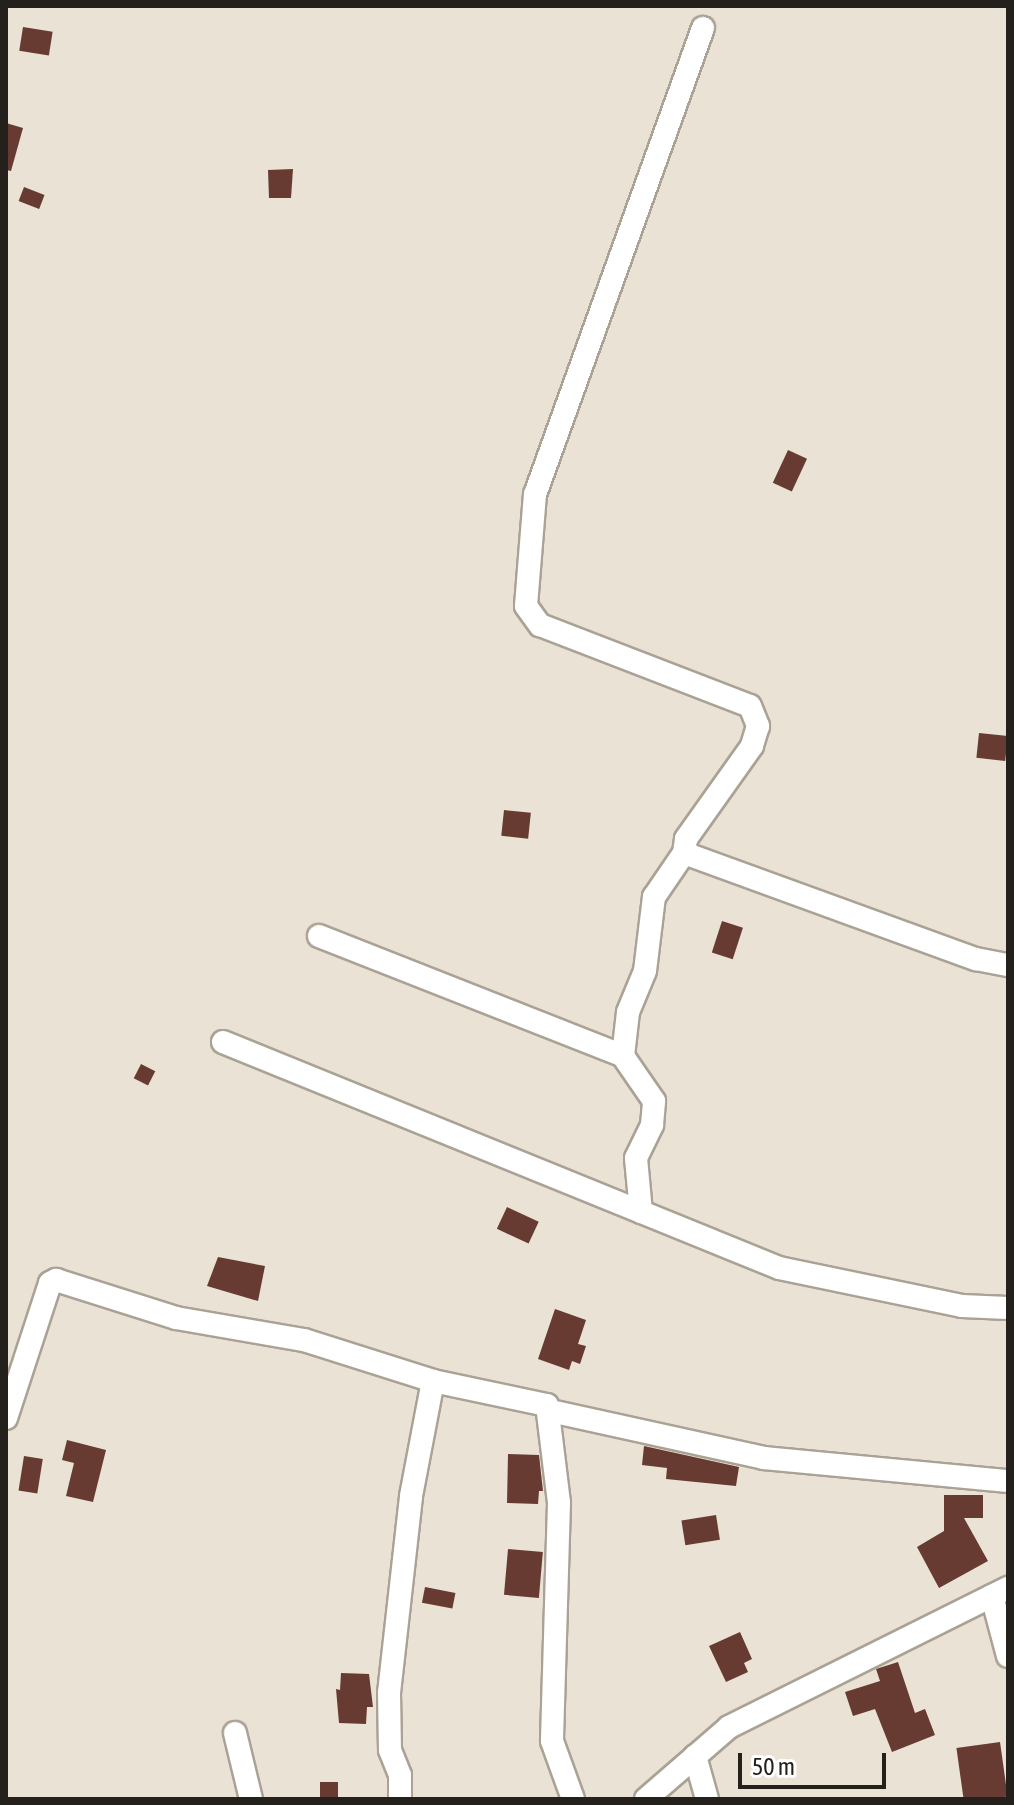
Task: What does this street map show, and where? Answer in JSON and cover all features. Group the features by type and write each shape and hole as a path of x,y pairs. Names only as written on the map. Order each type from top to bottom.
{"street":[{"path":"623,1056 628,1012 645,971 654,897 684,853 686,839 752,746 758,726 750,706 540,625 526,606 527,564 535,494 703,28"},
{"path":"684,853 976,959 1008,965"},
{"path":"319,936 623,1056 654,1101 652,1125 636,1158 641,1212"},
{"path":"223,1042 779,1268 962,1306 1008,1308"},
{"path":"6,1418 50,1283 56,1280 176,1318 304,1340 433,1381 547,1405 551,1411 559,1503 552,1741 573,1799"},
{"path":"400,1799 400,1775 390,1750 389,1693 411,1496 433,1381"},
{"path":"551,1411 764,1458 1008,1481"},
{"path":"646,1799 729,1727 1000,1592 1008,1656"},
{"path":"235,1733 251,1799"},
{"path":"695,1756 707,1799"}],"building":[{"path":"23,27 53,32 49,55 19,51"},
{"path":"6,123 23,128 11,171 6,170"},
{"path":"293,169 291,198 269,198 268,170"},
{"path":"24,187 45,195 39,209 19,201"},
{"path":"788,450 807,459 792,492 773,483"},
{"path":"979,733 1008,736 1005,761 976,758"},
{"path":"504,810 531,813 528,839 501,836"},
{"path":"722,921 743,928 733,959 712,952"},
{"path":"141,1064 155,1071 148,1086 134,1078"},
{"path":"507,1207 539,1222 529,1244 497,1229"},
{"path":"218,1257 265,1266 258,1301 207,1286"},
{"path":"555,1309 586,1320 578,1344 586,1346 580,1364 572,1361 569,1370 538,1359"},
{"path":"67,1440 106,1450 93,1502 66,1496 74,1463 62,1460"},
{"path":"644,1446 739,1467 736,1486 666,1479 667,1468 642,1465"},
{"path":"508,1454 539,1455 543,1491 539,1491 538,1504 507,1503"},
{"path":"24,1456 43,1459 37,1494 19,1491"},
{"path":"944,1495 983,1495 983,1518 964,1518 988,1561 939,1588 917,1547 944,1531"},
{"path":"716,1515 720,1540 685,1545 681,1520"},
{"path":"508,1549 543,1552 539,1598 504,1595"},
{"path":"425,1587 455,1593 452,1609 422,1603"},
{"path":"740,1632 752,1659 744,1663 748,1672 726,1682 709,1646"},
{"path":"898,1662 915,1713 925,1709 935,1735 892,1752 875,1709 853,1716 845,1692 880,1681 876,1669"},
{"path":"341,1673 369,1674 373,1707 367,1707 366,1724 339,1723 336,1689 340,1690"},
{"path":"1000,1742 1008,1796 964,1799 956,1748"},
{"path":"320,1782 338,1782 338,1799 320,1799"}]}
